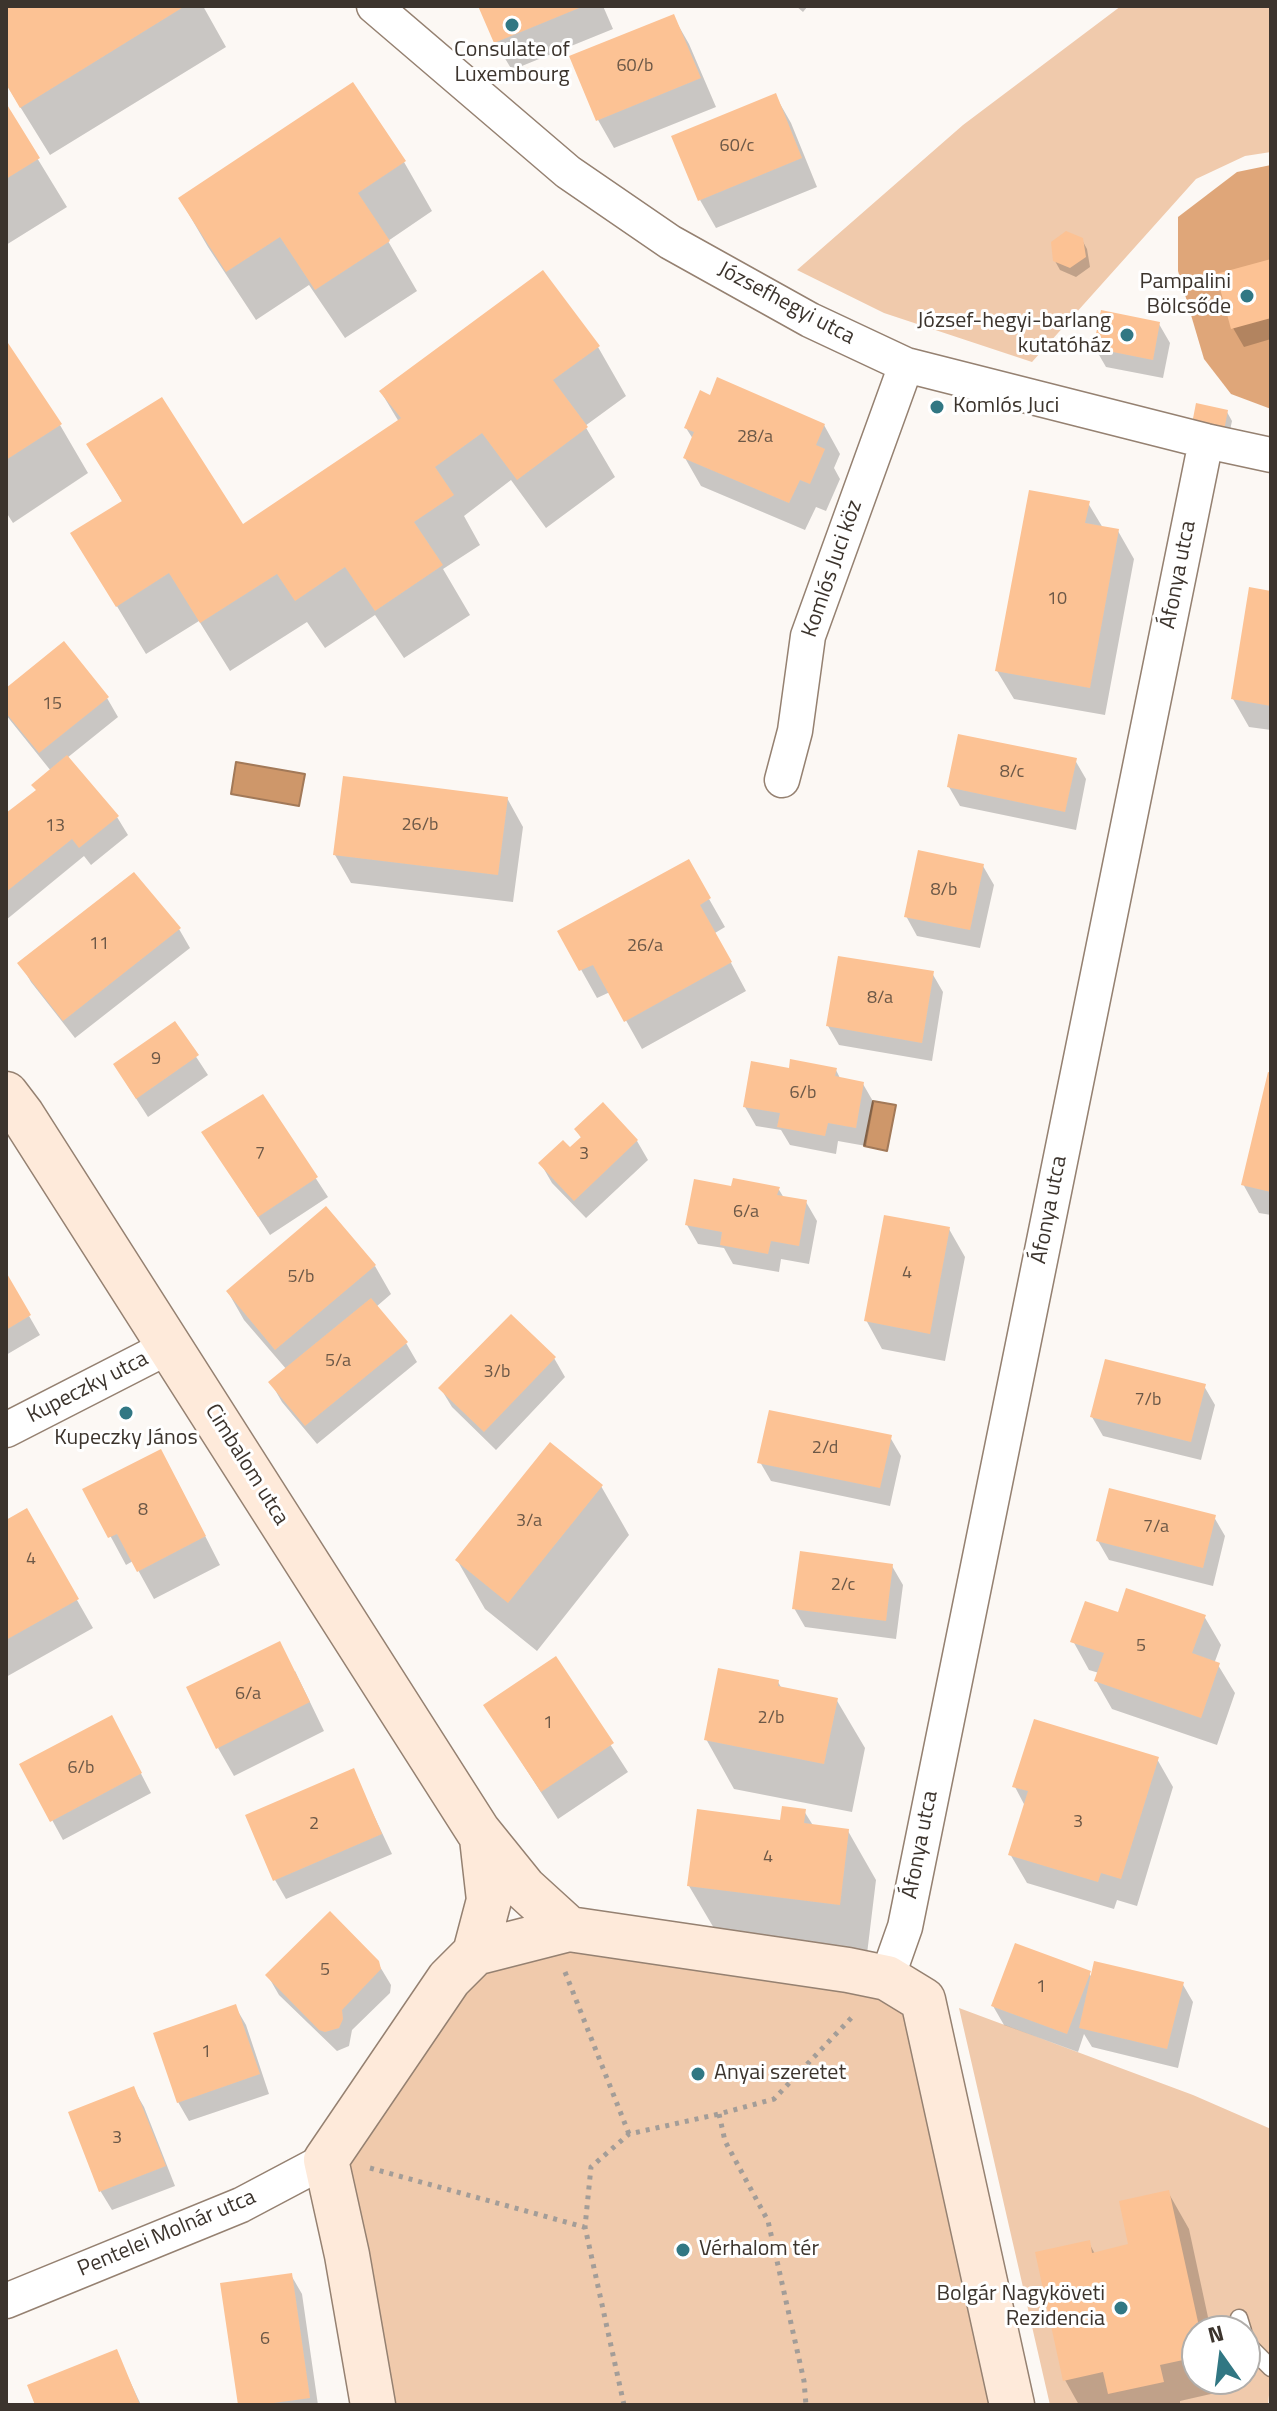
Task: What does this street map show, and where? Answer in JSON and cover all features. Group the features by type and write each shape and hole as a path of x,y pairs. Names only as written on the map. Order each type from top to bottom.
{"street":[{"name":"Józsefhegyi utca","path":"374,6 568,172 670,242 810,320 906,365 1271,455"},
{"name":"Komlós Juci köz","path":"782,780 795,731 808,636 906,365"},
{"name":"Áfonya utca","path":"887,1978 905,1927 1206,441"},
{"name":"Cimbalom utca","path":"6,1094 482,1838 524,1888 569,1929"},
{"name":"Kupeczky utca","path":"6,1430 170,1346"},
{"name":"Cimbalom utca","path":"475,1953 489,1900 482,1838"},
{"path":"373,2405 347,2255 345,2163 449,1979 475,1953 569,1929 887,1978 923,2000 1012,2405"},
{"name":"Pentelei Molnár utca","path":"6,2301 345,2163"}],"path":[{"path":"569,1929 560,1959 629,2134"},
{"path":"624,2405 585,2227 591,2167 629,2134 774,2099 887,1978"},
{"path":"719,2114 725,2141 768,2221 804,2381 806,2405"},
{"path":"345,2163 585,2227"}],"shaded area":[{"path":"1121,6 1271,6 1271,152 1245,156 1196,179 1032,362 884,313 797,270 963,125"},
{"path":"1271,165 1271,409 1231,394 1204,359 1178,271 1178,217 1237,172"},
{"path":"236,762 305,774 299,806 231,794"},
{"path":"873,1101 896,1105 887,1151 864,1146"},
{"name":"Vérhalom tér","path":"569,1929 923,2000 1012,2405 373,2405 326,2160 449,1979"},
{"path":"959,2008 1193,2095 1271,2129 1271,2375 1268,2405 1050,2405"}],"building":[{"path":"8,6 185,6 20,108 6,84"},
{"name":"Consulate of Luxembourg","path":"478,6 584,6 494,43"},
{"path":"674,14 701,78 596,121 569,56"},
{"path":"353,82 406,161 358,193 390,241 315,290 280,237 226,272 178,198"},
{"path":"776,93 802,158 698,201 671,136"},
{"path":"6,103 40,158 6,179"},
{"path":"1066,231 1083,238 1086,257 1070,268 1053,261 1051,242"},
{"name":"Pampalini Bölcsőde","path":"1271,259 1271,318 1231,329 1216,274"},
{"path":"543,270 600,346 553,380 588,427 517,480 482,433 435,467 454,495 414,522 443,565 375,611 345,567 295,601 277,574 200,623 169,573 116,607 70,533 122,501 86,444 162,397 243,524 401,418 379,391"},
{"name":"József-hegyi-barlang kutatóház","path":"1101,310 1160,322 1153,360 1093,348"},
{"path":"6,340 62,424 6,460"},
{"path":"717,377 825,424 816,445 825,449 810,484 800,480 789,503 683,458 694,432 684,428 700,390 710,395"},
{"path":"1196,403 1228,410 1222,441 1190,434"},
{"path":"1029,490 1090,501 1085,523 1119,529 1090,688 995,671"},
{"path":"1249,587 1271,591 1271,706 1231,699"},
{"path":"64,641 109,697 39,753 6,713 6,688"},
{"path":"958,734 1077,758 1065,812 947,787"},
{"path":"67,755 119,816 79,848 72,839 6,892 6,813 36,790 31,785"},
{"path":"343,776 508,797 498,875 333,855"},
{"path":"918,850 984,864 970,930 904,917"},
{"path":"689,859 711,898 700,905 732,962 624,1022 593,965 579,971 557,931"},
{"path":"134,872 181,928 63,1021 17,963"},
{"path":"838,956 934,971 922,1043 826,1026"},
{"path":"175,1021 199,1055 136,1099 113,1064"},
{"path":"790,1059 837,1068 835,1076 864,1082 856,1128 828,1123 825,1136 777,1127 780,1113 743,1107 751,1061 789,1068"},
{"path":"1268,1072 1271,1073 1271,1192 1241,1185"},
{"path":"263,1094 318,1177 258,1217 201,1132"},
{"path":"603,1102 638,1140 574,1201 538,1163 563,1140 570,1147 581,1137 574,1129"},
{"path":"733,1178 780,1187 777,1195 807,1200 799,1246 771,1241 768,1254 720,1245 722,1232 685,1225 694,1179 731,1186"},
{"path":"326,1206 376,1265 275,1350 226,1291"},
{"path":"884,1215 950,1227 930,1334 864,1321"},
{"path":"6,1272 31,1315 6,1330"},
{"path":"371,1298 408,1342 305,1426 268,1382"},
{"path":"511,1314 556,1357 484,1432 438,1388"},
{"path":"1105,1359 1206,1384 1191,1442 1090,1417"},
{"path":"769,1410 892,1435 880,1488 757,1463"},
{"path":"550,1442 603,1485 508,1603 455,1560"},
{"path":"161,1449 206,1536 137,1572 117,1534 108,1538 82,1489"},
{"path":"1109,1488 1216,1515 1203,1568 1096,1541"},
{"path":"27,1508 79,1599 6,1640 6,1520"},
{"path":"800,1551 893,1564 886,1621 792,1609"},
{"path":"1126,1588 1206,1615 1192,1653 1220,1663 1201,1718 1094,1681 1104,1653 1070,1642 1085,1601 1118,1612"},
{"path":"280,1641 310,1702 216,1749 186,1687"},
{"path":"556,1656 614,1743 541,1792 483,1705"},
{"path":"718,1668 779,1680 778,1686 838,1698 824,1764 704,1740"},
{"path":"112,1715 142,1773 50,1822 19,1764"},
{"path":"1034,1719 1159,1757 1121,1879 1101,1873 1098,1882 1008,1855 1028,1791 1012,1787"},
{"path":"354,1768 382,1834 273,1881 245,1815"},
{"path":"782,1806 806,1809 804,1823 849,1829 840,1905 687,1886 697,1809 780,1820"},
{"path":"330,1911 379,1961 381,1969 342,2010 343,2019 339,2028 325,2032 319,2030 265,1975"},
{"path":"1015,1943 1091,1971 1067,2034 991,2006"},
{"path":"1094,1961 1184,1982 1167,2049 1079,2028"},
{"path":"236,2004 260,2074 177,2103 153,2033"},
{"path":"134,2086 166,2166 99,2192 68,2112"},
{"name":"Bolgár Nagyköveti Rezidencia","path":"1169,2190 1196,2315 1181,2315 1181,2360 1160,2365 1164,2382 1108,2394 1103,2372 1063,2381 1035,2252 1090,2240 1092,2253 1128,2244 1119,2201"},
{"path":"292,2273 310,2398 238,2405 220,2283"},
{"path":"117,2349 140,2405 35,2405 27,2385"}],"place":[{"name":"Consulate of Luxembourg","path":"512,25"},
{"name":"Pampalini Bölcsőde","path":"1247,296"},
{"name":"József-hegyi-barlang kutatóház","path":"1127,335"},
{"name":"Komlós Juci","path":"937,407"},
{"name":"Kupeczky János","path":"126,1413"},
{"name":"Anyai szeretet","path":"698,2074"},
{"name":"Vérhalom tér","path":"683,2250"},
{"name":"Bolgár Nagyköveti Rezidencia","path":"1121,2308"}]}
